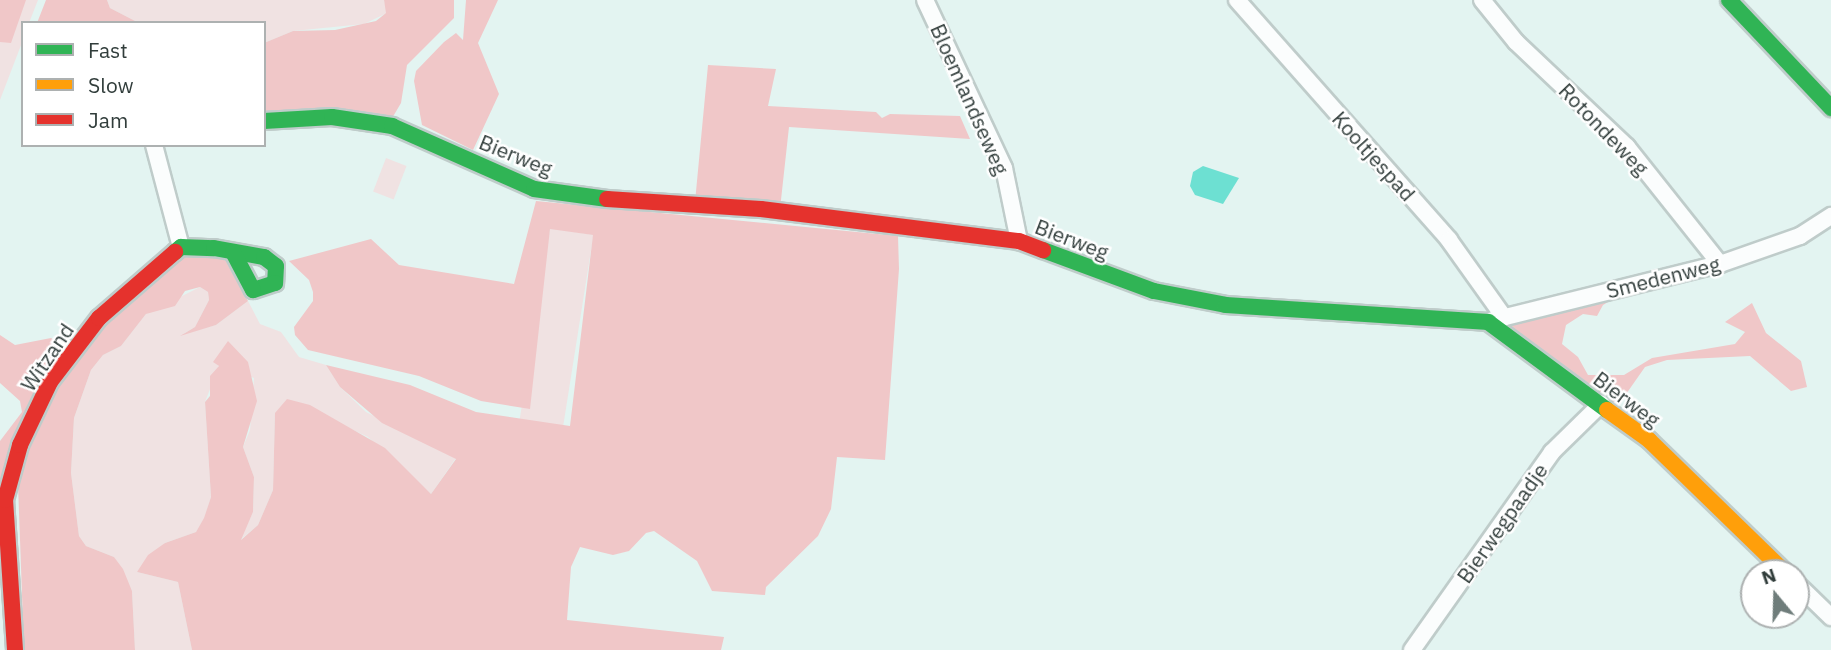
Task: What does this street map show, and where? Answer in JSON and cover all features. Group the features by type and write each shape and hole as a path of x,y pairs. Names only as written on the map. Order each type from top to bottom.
{"street":[{"name":"Bloemlandseweg","path":"925,0 1004,169 1019,241"},
{"name":"Kooltjespad","path":"1237,0 1449,240 1496,319"},
{"name":"Rotondeweg","path":"1482,0 1516,42 1627,147 1720,264"},
{"path":"1729,0 1831,108"},
{"name":"Bierweg","path":"266,121 332,117 391,126 534,189 570,196 761,209 1019,241 1154,291 1226,305 1496,319 1648,440 1771,559"},
{"path":"155,147 181,247 233,252"},
{"name":"Smedenweg","path":"1496,319 1720,264 1800,236 1831,216"},
{"name":"Witzand","path":"15,650 5,500 20,445 50,382 76,346 124,292 181,247"},
{"name":"Bierwegpaadje","path":"1412,650 1552,452 1601,404"},
{"path":"1810,597 1831,617"}],"shaded area":[{"path":"0,0 38,0 30,21 21,21 21,45 0,100"},
{"path":"0,0 26,0 11,43 0,42"},
{"path":"46,0 107,0 110,8 135,21 38,21"},
{"path":"107,0 384,0 387,13 364,24 293,31 266,42 266,21 135,21 110,8"},
{"path":"384,0 454,0 454,18 407,65 401,103 391,120 266,120 266,42 293,31 335,30 376,21 386,13"},
{"path":"466,0 498,0 478,43 499,94 473,150 422,125 414,81 416,71 444,42 456,33 463,40"},
{"path":"708,65 776,69 768,106 876,112 882,118 890,114 960,116 970,139 789,127 780,209 695,202"},
{"path":"386,158 407,166 394,199 373,192"},
{"path":"536,201 898,236 899,269 885,460 837,457 831,509 818,536 766,587 765,595 712,591 697,561 654,531 646,533 629,551 613,555 580,547 571,567 567,620 724,637 721,650 192,650 178,582 137,572 148,555 165,543 196,532 204,518 211,497 205,402 210,396 210,376 219,366 213,362 228,341 248,362 257,401 243,447 254,477 253,512 241,540 258,525 273,490 275,413 287,399 310,405 385,448 431,494 456,459 382,423 340,387 326,365 410,385 476,412 570,426 593,235 550,229 530,409 481,401 419,376 308,350 295,335 294,327 313,301 313,292 309,280 289,261 371,239 399,265 514,284"},
{"path":"550,228 593,235 563,427 519,421"},
{"path":"186,253 225,259 248,301 216,325 180,336 195,327 209,300 208,292 200,287 185,291 175,306 146,314 121,346 103,355 91,370 74,418 71,473 79,536 86,546 114,557 123,569 132,591 135,650 24,650 18,485 36,422 86,341"},
{"path":"200,287 208,292 209,300 195,327 183,334 216,325 248,301 260,324 281,332 299,357 326,365 340,387 366,412 456,458 431,494 368,437 332,420 275,413 273,490 258,525 240,540 253,512 254,477 243,447 250,430 254,378 214,362 219,366 205,402 211,497 204,519 196,532 165,543 137,572 178,582 192,650 135,650 132,591 114,557 86,546 79,536 71,473 74,418 91,370 103,355 121,346 146,314"},
{"path":"1625,292 1603,305 1597,316 1583,314 1566,325 1562,344 1578,357 1588,375 1624,375 1652,358 1735,344 1745,332 1725,322 1752,303 1766,333 1801,361 1807,387 1791,391 1750,356 1667,360 1645,367 1617,407 1503,324"},
{"path":"0,335 15,345 51,338 67,348 54,365 0,551 0,441 22,412 20,401 0,383"}],"water":[{"path":"1203,166 1239,178 1223,204 1195,195 1190,186 1193,172"}],"traffic: fast":[{"path":"1729,0 1831,108"},
{"path":"266,121 332,117 392,126 534,189 607,199"},
{"path":"175,252 181,247 214,248 264,257 276,266 275,283 253,290 233,252"},
{"path":"1043,250 1154,291 1226,305 1488,322 1607,410"}],"traffic: slow":[{"path":"1607,410 1649,440 1772,559"}],"traffic: jam":[{"path":"607,199 761,209 1019,241 1043,250"},
{"path":"15,650 5,500 20,445 50,382 99,318 175,252"}]}
